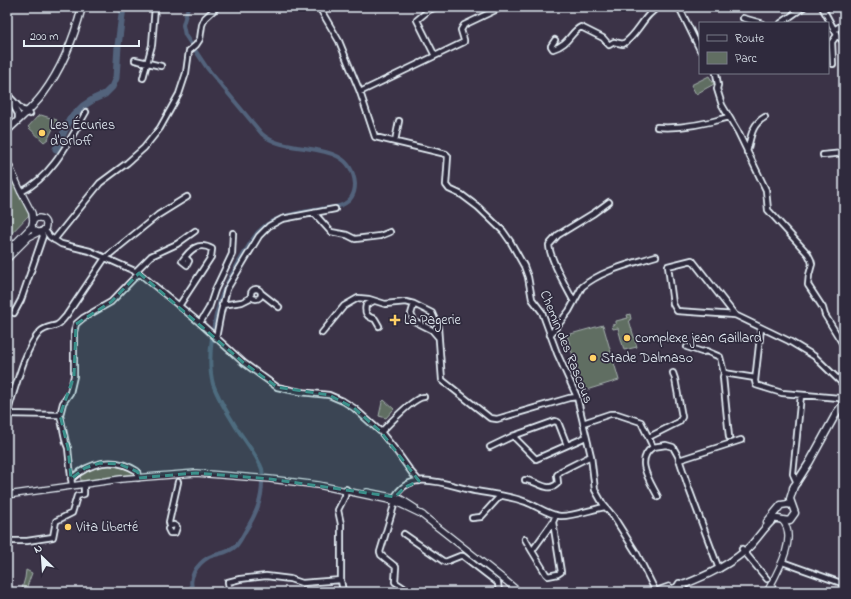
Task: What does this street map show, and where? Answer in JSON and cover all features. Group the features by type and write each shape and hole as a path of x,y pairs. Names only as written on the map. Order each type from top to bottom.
{"main road":[{"path":"7,136 27,115 42,96 64,59 75,33 82,7"},
{"path":"7,131 18,120 27,115"},
{"path":"665,592 680,587 719,567 754,543 774,519 788,521 793,517 794,509 791,506 790,499 796,484 844,402"},
{"path":"743,550 781,505 784,504 790,491 796,484"},
{"path":"784,504 791,506"},
{"path":"778,510 778,515 781,519"},
{"path":"656,592 680,587"}],"street":[{"path":"143,78 152,45 155,7"},
{"path":"54,240 100,183 128,163 144,148 156,133 179,94 186,73 190,49 196,45 200,39 203,22 216,7"},
{"name":"Chemin des Rascous","path":"319,7 340,41 360,92 375,137 446,154 448,156 446,185 449,189 462,195 478,207 509,239 524,266 528,277 532,299 542,312 550,335 577,397 591,456 595,490 637,554 656,592"},
{"path":"435,56 417,20 429,10 436,7"},
{"path":"360,92 464,42 461,30 464,25 502,7"},
{"path":"555,40 551,46 553,49 564,44 578,28 581,27 603,38 608,45 614,42 623,44 631,38 652,11 659,7"},
{"path":"679,7 699,48"},
{"path":"794,7 802,8"},
{"path":"822,7 835,33 844,42"},
{"path":"782,22 802,8"},
{"path":"743,18 757,22"},
{"path":"833,64 832,42 835,33 844,24"},
{"path":"135,60 161,66"},
{"path":"716,74 718,85 716,89 722,104 766,190 768,210 808,254 812,264 808,285 823,308 825,315 844,346"},
{"path":"7,95 18,114 18,120"},
{"path":"7,95 27,115"},
{"path":"11,101 27,115"},
{"path":"21,192 35,184 57,160 86,112"},
{"path":"657,127 696,126 729,117"},
{"path":"747,152 754,126 765,118"},
{"path":"395,141 399,121"},
{"path":"823,155 844,153"},
{"path":"7,161 32,212 45,223 41,231 29,237 7,259"},
{"path":"60,415 7,414 18,378 30,347 42,330 60,323 66,316 105,258 158,216 187,197"},
{"path":"574,302 549,249 549,245 558,235 609,202"},
{"path":"215,336 227,289 255,240 263,231 282,219 335,209"},
{"path":"32,212 35,230 41,231 60,244 90,251 137,272 200,323 244,364 277,387 300,392 329,394 354,408 381,432 419,481"},
{"path":"314,214 331,232 347,235 355,239 380,236 390,232"},
{"path":"7,252 36,219 39,218"},
{"path":"14,313 43,236 41,231"},
{"path":"72,486 70,479 68,448 60,415 63,403 70,393 74,376 74,332 76,324 83,318 111,302 151,256 176,244 195,231"},
{"path":"200,323 209,308 215,290 232,254 233,233"},
{"path":"179,306 211,258 212,249 206,247 195,247 185,257"},
{"path":"550,335 569,311 582,287 604,273 656,256"},
{"path":"735,315 692,260 668,266 667,268 673,304 677,311 735,315 814,356 844,384"},
{"path":"252,297 251,292 254,289 258,289 279,307"},
{"path":"222,305 242,302 252,297 259,299 261,293"},
{"path":"322,333 344,306 358,298 369,299 385,304 406,302 414,304 432,313 436,320 442,380 490,418 497,419 577,397"},
{"path":"374,301 366,305 365,310 366,314 370,318 375,319 379,326"},
{"path":"414,304 411,311 414,321 432,330 438,337"},
{"path":"761,328 755,378 755,383 758,387 782,393 839,398 844,402"},
{"path":"687,347 702,352 706,351 720,357 724,373 723,377 729,437"},
{"path":"649,437 679,422 682,417 675,379 672,373"},
{"path":"724,373 755,378"},
{"path":"796,484 793,474 801,395"},
{"path":"381,432 402,411 420,397 424,397"},
{"path":"583,423 610,414 617,414 642,422 653,447"},
{"path":"490,447 513,436 555,421 558,422 567,445"},
{"path":"513,436 536,459 586,437"},
{"path":"679,460 740,440"},
{"path":"658,497 643,464 646,453 653,447 662,445 671,446 675,450 679,460 719,567"},
{"path":"525,480 532,481 546,487 554,486 558,483 557,476 561,471 591,456"},
{"path":"70,479 85,468 105,462 133,468 137,471 138,478"},
{"path":"7,495 170,474 191,475 196,473 216,476 292,481 346,490 397,501 423,515 519,592"},
{"path":"171,525 169,522 178,482 178,475"},
{"path":"410,592 395,582 396,567 381,555 380,552 397,501 404,489 412,483 426,480 450,484 525,502 556,515 567,515 605,507"},
{"path":"7,541 27,541 53,537 56,521 72,513 77,496 84,494 84,485"},
{"path":"343,592 341,580 341,524 338,510 346,490"},
{"path":"472,518 482,517 500,496"},
{"path":"532,551 553,522 556,515"},
{"path":"768,592 783,561 786,550 787,528 781,519"},
{"path":"773,591 789,550 790,520"},
{"path":"525,539 548,576 558,574 561,572 553,522"},
{"path":"404,534 445,562 463,556 498,583 499,592"},
{"path":"743,550 768,580"},
{"path":"785,563 844,584"},
{"path":"230,592 228,582 266,576 290,579 302,583 341,580"},
{"path":"680,587 685,592"}],"highlighted area":[{"path":"139,273 244,363 277,387 329,395 354,408 381,432 419,481 405,487 395,497 270,479 196,473 138,478 138,472 119,464 100,463 85,468 71,479 68,448 60,415 74,376 76,324 111,302"}],"green space":[{"path":"709,76 714,84 696,94 691,85"},
{"name":"Les Écuries d'Orloff","path":"41,115 57,120 48,139 44,142 28,127 37,117"},
{"path":"7,169 29,215 7,238"},
{"name":"complexe jean Gaillard","path":"630,314 631,319 629,320 637,347 624,350 618,328 613,329 612,325 616,324 616,321 628,318 627,315"},
{"name":"Stade Dalmaso","path":"603,325 619,380 583,391 567,335"},
{"path":"384,400 394,409 386,418 379,416 382,402"},
{"path":"104,465 124,468 134,474 81,481 80,475"},
{"path":"26,570 32,573 25,592 21,592 25,578"}],"waterway":[{"path":"56,149 70,119 83,106 105,94 112,87 116,78 123,7"},
{"path":"188,7 183,25 185,35 207,68 262,134 273,141 287,145 331,153 342,159 351,169 355,184 352,196 342,205 287,215 265,226 252,240 223,292 212,338 210,363 211,374 213,384 223,406 260,464 262,469 262,489 260,501 250,524 233,549 209,557 200,564 194,572 191,582 194,592"}],"place":[{"name":"Les Écuries d'Orloff","path":"42,133"},
{"name":"La Pagerie","path":"395,320"},
{"name":"complexe jean Gaillard","path":"627,338"},
{"name":"Stade Dalmaso","path":"593,358"},
{"name":"Vita Liberté","path":"68,527"}]}
